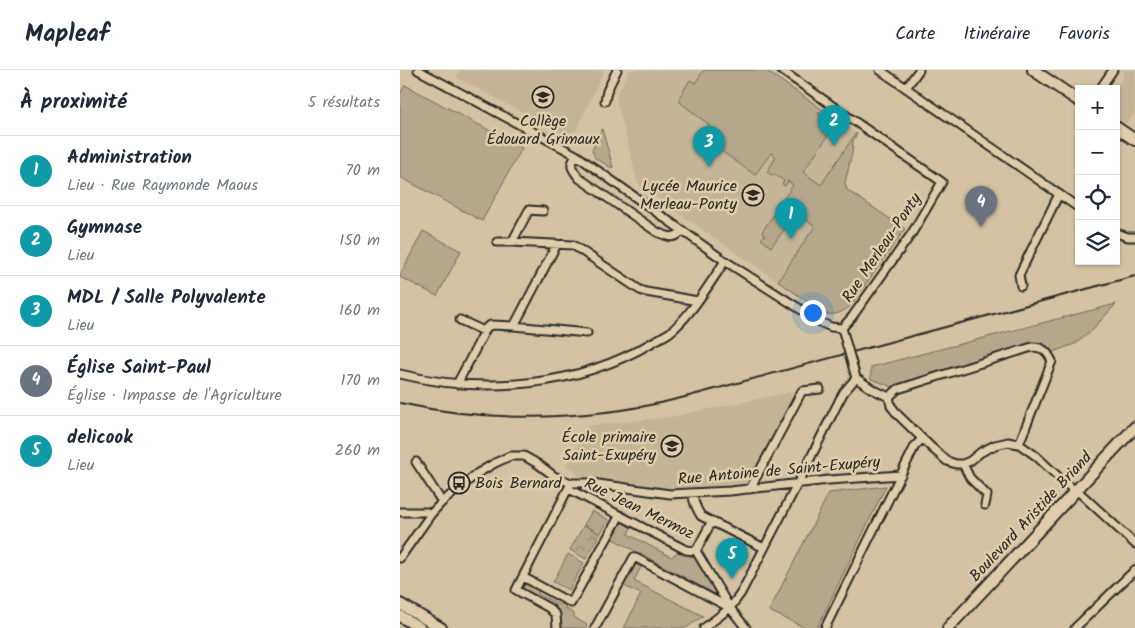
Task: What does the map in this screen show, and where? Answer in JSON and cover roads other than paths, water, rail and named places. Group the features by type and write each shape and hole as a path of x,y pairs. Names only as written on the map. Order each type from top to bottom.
{"street":[{"path":"418,70 576,155 725,261 822,323 831,327 842,328 856,378 889,397 891,406 898,415 947,461 963,464 995,445 1008,442 1019,444 1036,456 1066,484 1082,494 1135,544"},
{"path":"605,101 607,91 617,70"},
{"name":"Rue Merleau-Ponty","path":"781,70 942,182 912,233 852,317 842,328"},
{"path":"880,70 1075,205"},
{"path":"906,88 919,70"},
{"path":"1032,70 1075,98"},
{"path":"1103,85 1113,70"},
{"path":"1120,129 1135,140"},
{"path":"576,155 571,163 579,178 657,232 668,237 676,237 683,231"},
{"path":"1021,286 1019,275 1059,194"},
{"path":"512,242 529,210 543,211"},
{"path":"1120,234 1135,237"},
{"path":"497,242 571,244 633,286 646,292 698,301"},
{"path":"514,326 557,244"},
{"path":"400,374 457,384 485,386 521,384 563,377 606,366 635,353 670,332 698,301 725,261"},
{"path":"460,320 484,331"},
{"path":"457,384 484,331 491,325 587,333"},
{"path":"889,397 898,389 1032,347 1040,347 1048,354 1052,362 1019,444"},
{"path":"704,628 730,608 740,593 844,392 856,378"},
{"path":"750,489 802,391 820,389"},
{"name":"Boulevard Aristide Briand","path":"948,628 1135,426"},
{"path":"825,628 915,446 922,439"},
{"name":"Rue Antoine de Saint-Exupéry","path":"400,558 431,514 442,502 478,473 510,456 524,456 570,486 578,482 605,484 670,494 750,489 798,483 901,475"},
{"path":"416,462 442,502"},
{"path":"963,464 970,478 987,495 985,505"},
{"path":"557,628 556,615 549,608 516,590 570,486"},
{"name":"Rue Jean Mermoz","path":"570,486 686,550 696,551 730,608 746,628"},
{"path":"693,493 695,507 701,516 764,548"},
{"path":"400,512 427,512 431,514"},
{"path":"523,577 571,603 620,515"},
{"path":"696,551 712,521"},
{"path":"595,628 634,557 730,608"},
{"path":"1075,628 1135,570"},
{"path":"400,604 441,628"},
{"path":"400,616 420,628"}],"railway":[{"path":"400,403 477,415 529,417 580,415 616,411 689,396 1135,276"}],"place":[{"name":"Collège Édouard Grimaux","path":"543,97"},
{"name":"Gymnase","path":"834,146"},
{"name":"MDL / Salle Polyvalente","path":"709,167"},
{"name":"Lycée Maurice Merleau-Ponty","path":"753,195"},
{"name":"Église Saint-Paul","path":"981,227"},
{"name":"Administration","path":"791,239"},
{"name":"École primaire Saint-Exupéry","path":"672,446"},
{"name":"Bois Bernard","path":"459,483"},
{"name":"delicook","path":"732,579"}]}
